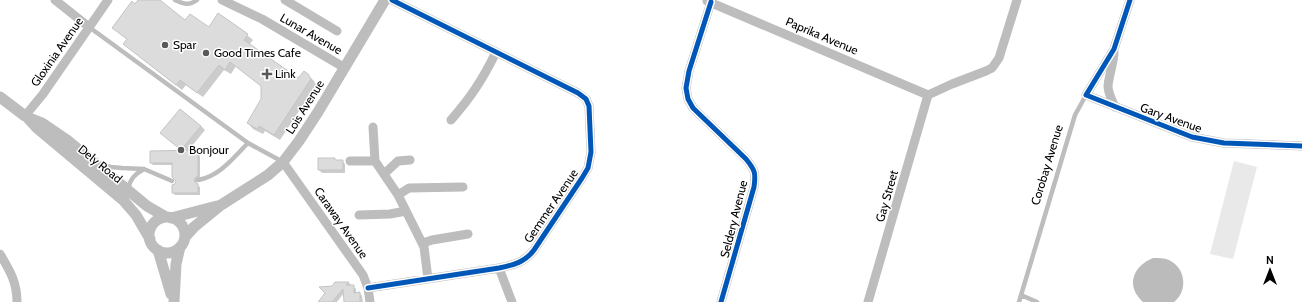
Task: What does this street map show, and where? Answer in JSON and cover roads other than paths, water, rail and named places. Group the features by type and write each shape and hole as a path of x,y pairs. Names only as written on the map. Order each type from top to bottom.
{"street":[{"path":"55,0 89,27"},
{"name":"Gloxinia Avenue","path":"25,116 43,94 108,0"},
{"name":"Lunar Avenue","path":"222,0 262,20 345,68"},
{"path":"285,0 337,31"},
{"name":"Lois Avenue","path":"182,242 194,227 221,205 268,174 283,162 299,141 345,68 385,0"},
{"name":"Gemmer Avenue","path":"368,288 499,268 520,263 529,257 582,178 588,168 591,152 589,106 586,99 578,93 392,0"},
{"path":"928,95 952,84 986,72 994,65 1000,58 1017,0"},
{"name":"Corobay Avenue","path":"1086,95 1114,49 1130,0"},
{"name":"Paprika Avenue","path":"708,1 928,95"},
{"name":"Seldery Avenue","path":"708,1 689,71 686,88 688,99 693,108 753,167 755,176 754,187 722,302"},
{"name":"Corobay Avenue","path":"1114,49 1113,63 1108,86 1109,93 1115,107"},
{"path":"451,120 467,102 483,78 496,52"},
{"name":"Gay Street","path":"868,302 928,95"},
{"name":"Gary Avenue","path":"1086,95 1192,137 1256,145 1302,146"},
{"name":"Dely Road","path":"0,97 25,116 37,128 123,200 136,216 150,239"},
{"name":"Dely Road","path":"25,116 52,129 147,206 169,218"},
{"path":"373,127 375,161 398,195 425,248 428,279"},
{"path":"384,174 398,161 410,160"},
{"path":"350,161 375,161"},
{"name":"Caraway Avenue","path":"283,162 363,274 368,288 370,302"},
{"path":"398,195 409,188 463,187"},
{"name":"Lois Avenue","path":"169,218 221,205"},
{"path":"360,216 390,214 406,211"},
{"path":"174,302 176,264 182,242 182,225 175,219 169,218 161,218 153,224 149,234 154,247 158,250 167,252 176,250 182,242"},
{"path":"422,243 468,234"},
{"path":"158,250 174,302"},
{"path":"0,254 13,276 17,302"},
{"path":"499,268 512,302"}],"lane":[{"path":"175,0 183,4 197,0"},
{"path":"89,27 248,143 283,162"},
{"name":"Corobay Avenue","path":"1019,302 1075,115 1086,95"},
{"path":"198,180 216,174 248,143"},
{"path":"82,153 102,164 111,167 144,169 172,181"},
{"path":"128,190 132,179 144,169"},
{"path":"1021,295 1037,302"}],"place":[{"name":"Spar","path":"165,45"},
{"name":"Good Times Cafe","path":"206,53"},
{"name":"Link","path":"267,74"},
{"name":"Bonjour","path":"181,150"}]}
